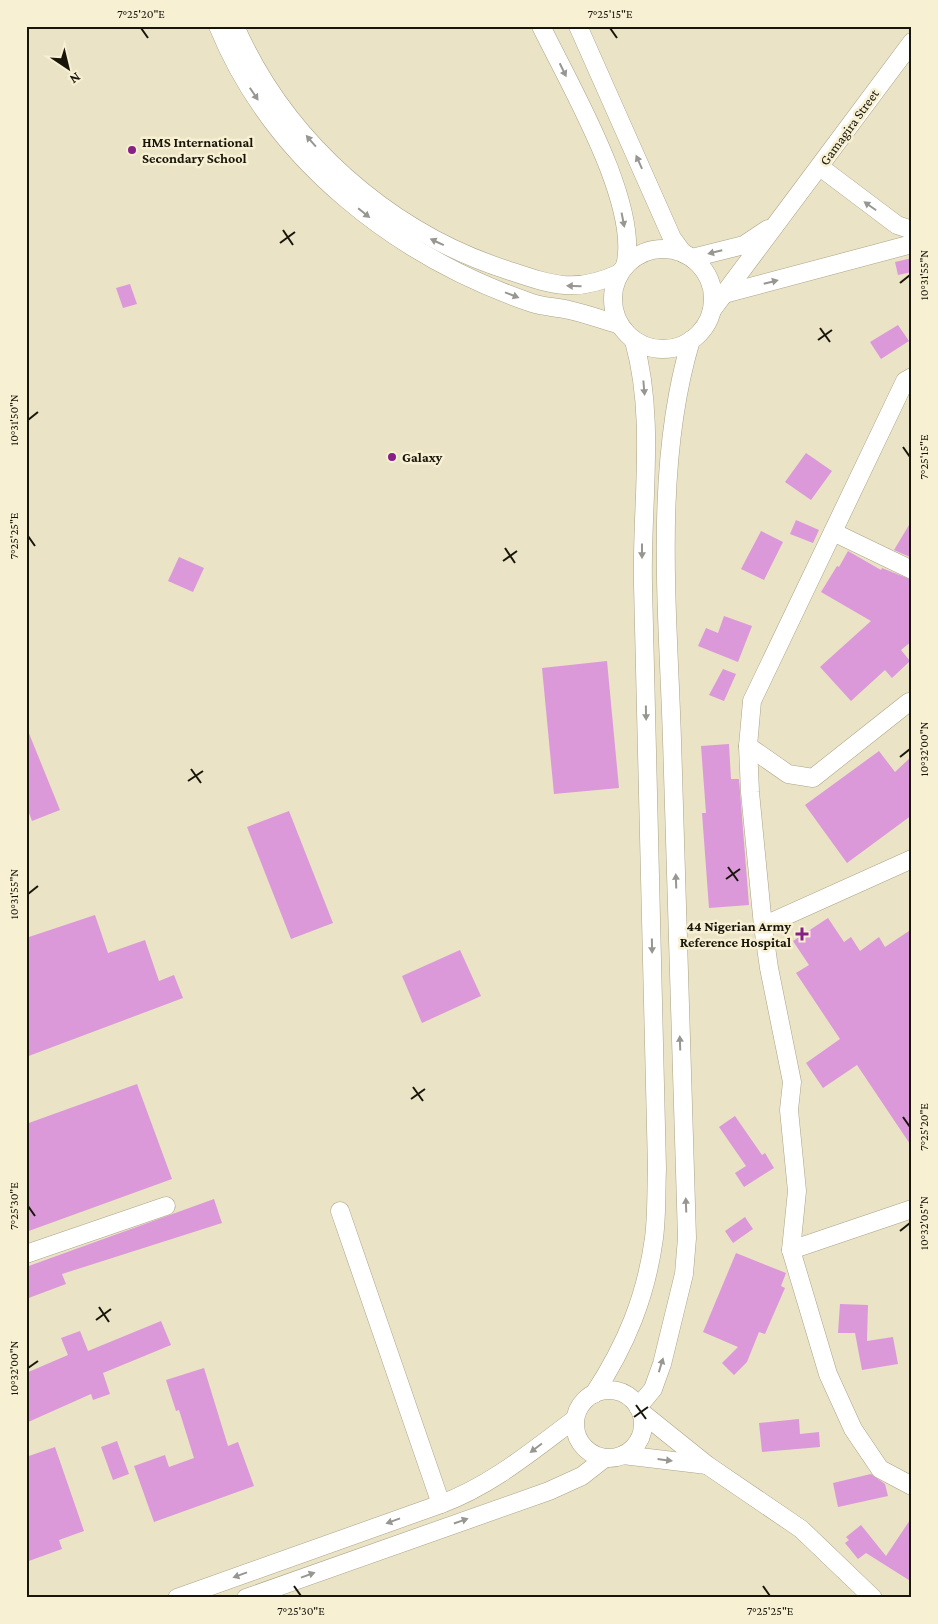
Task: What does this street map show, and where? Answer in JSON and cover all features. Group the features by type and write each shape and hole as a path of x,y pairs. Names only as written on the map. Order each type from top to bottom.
{"street":[{"path":"218,26 233,60 276,127 306,161 341,195 379,226 466,277 534,303 570,310 620,325"},
{"path":"235,26 265,82 290,117 332,163 389,213 431,239 482,262 546,283 578,287 603,281 623,269 638,256 652,250 668,249 687,255"},
{"path":"541,26 603,150 624,222 628,255 614,286 612,299 620,325 634,340 645,346 663,349 681,346 701,332 712,310 713,295 710,281 702,268 672,238 578,26"},
{"name":"Gamagira Street","path":"712,310 912,42"},
{"path":"820,167 890,220 912,230"},
{"name":"Gamagira Street","path":"687,255 744,245 766,230 786,212"},
{"path":"724,294 912,244"},
{"path":"594,1394 626,1340 643,1290 654,1238 656,1188 642,547 646,427 642,368 634,340"},
{"path":"623,1455 633,1448 640,1437 643,1425 639,1410 653,1389 662,1364 684,1274 687,1238 666,545 673,422 679,381 691,340"},
{"path":"912,377 905,381 752,700 748,746 750,792 768,968 792,1082 789,1110 797,1191 791,1250 828,1374 853,1430 880,1469 912,1486"},
{"path":"833,532 912,570"},
{"path":"748,746 788,774 813,778 909,702"},
{"path":"764,926 912,859"},
{"path":"26,1254 166,1206"},
{"path":"791,1250 912,1209"},
{"path":"340,1211 441,1504"},
{"path":"177,1598 441,1504 479,1488 502,1475 575,1419 585,1400 594,1394 604,1391 617,1391 629,1397 639,1410 708,1465 801,1529 873,1598"},
{"path":"575,1419 579,1441 586,1450 605,1458"},
{"path":"246,1598 549,1491 582,1476 605,1458 623,1455 708,1465"}],"building":[{"path":"912,258 912,272 898,275 895,262"},
{"path":"130,284 137,304 123,308 116,288"},
{"path":"898,325 909,341 881,359 870,342"},
{"path":"806,453 832,471 811,500 785,482"},
{"path":"796,520 819,530 813,543 790,534"},
{"path":"912,520 912,558 894,550"},
{"path":"761,531 783,542 764,580 741,569"},
{"path":"848,551 881,570 882,568 912,580 912,641 901,650 910,661 892,678 885,670 851,701 820,667 871,621 821,592"},
{"path":"179,557 204,568 193,592 168,581"},
{"path":"724,616 752,626 738,662 698,646 706,628 718,633"},
{"path":"607,661 619,788 554,794 542,668"},
{"path":"723,669 736,674 724,701 709,695"},
{"path":"26,726 60,810 32,821 26,805"},
{"path":"729,744 731,779 739,779 749,905 709,908 702,813 706,813 701,746"},
{"path":"879,751 895,772 912,756 912,815 847,863 805,805"},
{"path":"289,811 333,923 291,939 247,827"},
{"path":"95,915 108,953 145,940 159,981 174,975 183,998 26,1057 26,938"},
{"path":"828,918 844,942 851,937 860,951 879,937 885,947 912,929 912,1147 857,1065 823,1088 806,1063 840,1039 796,973 809,965 793,941"},
{"path":"460,950 481,996 422,1023 402,976"},
{"path":"137,1084 172,1179 26,1232 26,1124"},
{"path":"735,1116 762,1155 765,1153 774,1168 744,1187 735,1173 746,1166 719,1127"},
{"path":"214,1199 222,1223 62,1274 66,1284 26,1299 26,1267"},
{"path":"745,1217 753,1229 733,1243 725,1231"},
{"path":"736,1253 786,1273 781,1286 785,1288 765,1334 759,1332 747,1362 734,1375 722,1363 738,1347 703,1332"},
{"path":"840,1304 868,1305 867,1341 893,1337 898,1364 862,1370 855,1333 838,1333"},
{"path":"161,1321 171,1345 103,1373 110,1394 93,1400 91,1394 26,1423 26,1373 68,1355 61,1338 80,1331 88,1351"},
{"path":"204,1368 228,1446 238,1442 254,1486 154,1522 134,1466 165,1455 169,1467 194,1458 179,1410 176,1411 166,1380"},
{"path":"799,1419 800,1434 819,1432 820,1447 762,1452 759,1423"},
{"path":"117,1441 129,1474 113,1480 101,1447"},
{"path":"55,1447 84,1531 59,1540 62,1549 26,1562 26,1457"},
{"path":"871,1474 885,1484 888,1496 838,1507 833,1483"},
{"path":"912,1517 912,1582 866,1553 858,1559 845,1543 849,1540 846,1537 861,1525 886,1556"}],"place":[{"name":"HMS International Secondary School","path":"132,150"},
{"name":"Galaxy","path":"392,457"},
{"name":"44 Nigerian Army Reference Hospital","path":"802,934"}]}
